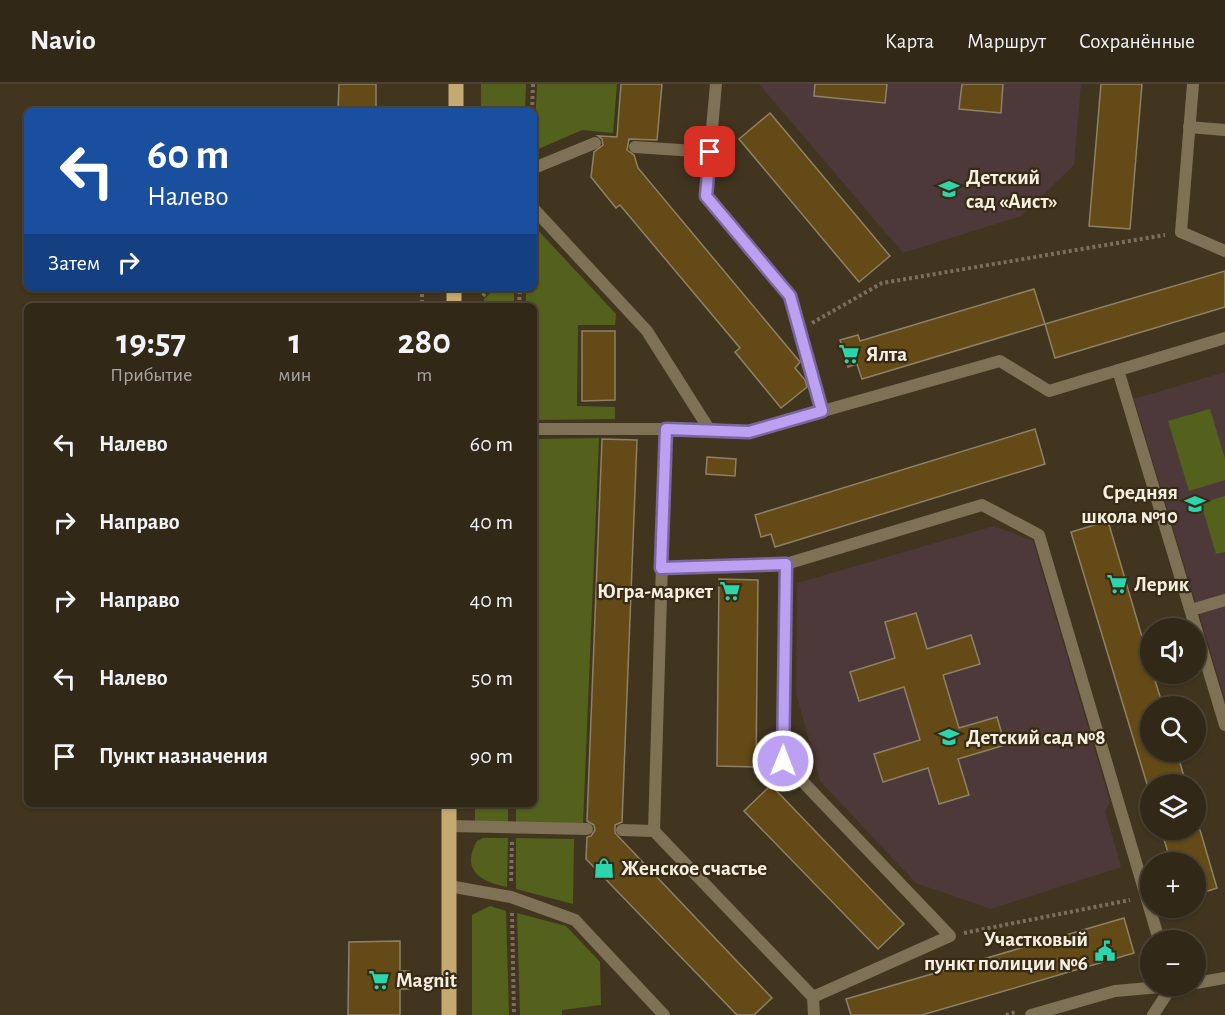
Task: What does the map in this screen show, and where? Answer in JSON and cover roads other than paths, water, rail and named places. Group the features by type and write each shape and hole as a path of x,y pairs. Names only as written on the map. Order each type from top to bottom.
{"main road":[{"path":"456,84 456,108"},
{"path":"449,1015 450,807"}],"lane":[{"path":"716,84 706,196 790,296 822,411"},
{"path":"1192,84 1181,232 1225,251"},
{"path":"1189,127 1225,130"},
{"path":"537,167 595,143"},
{"path":"635,147 710,152"},
{"path":"537,212 647,331 709,429"},
{"path":"537,429 709,429 749,432 1000,362 1048,391 1225,338"},
{"path":"1118,370 1225,725"},
{"path":"654,831 666,429"},
{"path":"661,568 786,564 982,505 1039,536 1156,930"},
{"path":"786,564 783,761 950,936 813,997"},
{"path":"1191,610 1225,600"},
{"path":"449,826 587,829"},
{"path":"622,830 654,831 813,997 814,1015"},
{"path":"449,886 511,897 575,920 664,1015"},
{"path":"1206,981 1225,978"},
{"path":"1031,1015 1115,991 1140,989"},
{"path":"1153,1015 1166,996"}],"place":[{"name":"Детский сад «Аист»","path":"949,189"},
{"name":"Ялта","path":"849,354"},
{"name":"Средняя школа №10","path":"1195,504"},
{"name":"Лерик","path":"1117,584"},
{"name":"Югра-маркет","path":"730,591"},
{"name":"Детский сад №8","path":"949,737"},
{"name":"Женское счастье","path":"604,868"},
{"name":"Участковый пункт полиции №6","path":"1105,951"},
{"name":"Magnit","path":"379,980"}]}
